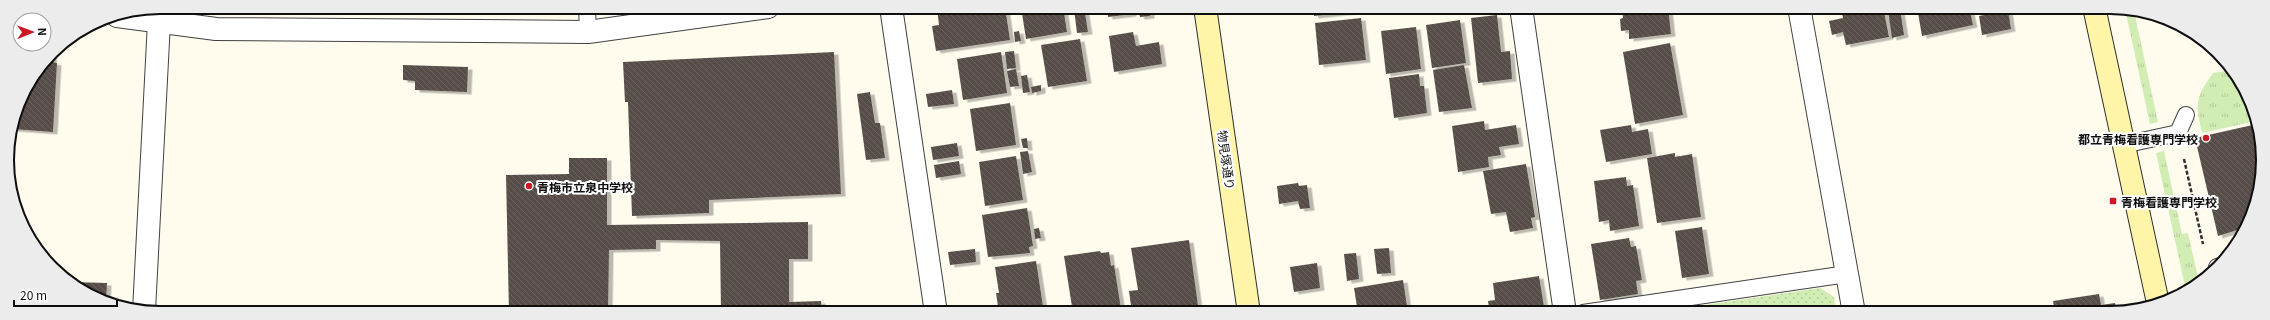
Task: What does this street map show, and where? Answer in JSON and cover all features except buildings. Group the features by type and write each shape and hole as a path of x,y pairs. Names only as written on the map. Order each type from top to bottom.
{"street":[{"path":"128,18 216,29 588,32 718,14"},
{"path":"892,14 935,306"},
{"name":"物見塚通り","path":"1206,14 1248,306"},
{"path":"1522,14 1564,306"},
{"path":"1800,14 1853,306"},
{"path":"2095,14 2157,298"},
{"path":"144,305 159,22"}],"lane":[{"path":"587,14 588,32"},
{"path":"2123,145 2178,133 2186,115"},
{"path":"1630,306 1847,274"}],"path":[{"path":"2178,133 2206,259 2213,263"}],"green space":[{"path":"2126,15 2135,16 2158,122 2150,124"},
{"path":"2226,71 2241,95 2251,122 2202,133 2198,115 2198,102 2203,89 2213,73"},
{"path":"2164,151 2182,234 2188,233 2198,277 2185,285 2156,153"},
{"path":"1820,288 1834,297 1836,306 1698,306"}],"place":[{"name":"都立青梅看護専門学校","path":"2206,138"},
{"name":"青梅市立泉中学校","path":"529,186"},
{"name":"青梅看護専門学校","path":"2113,201"}]}
